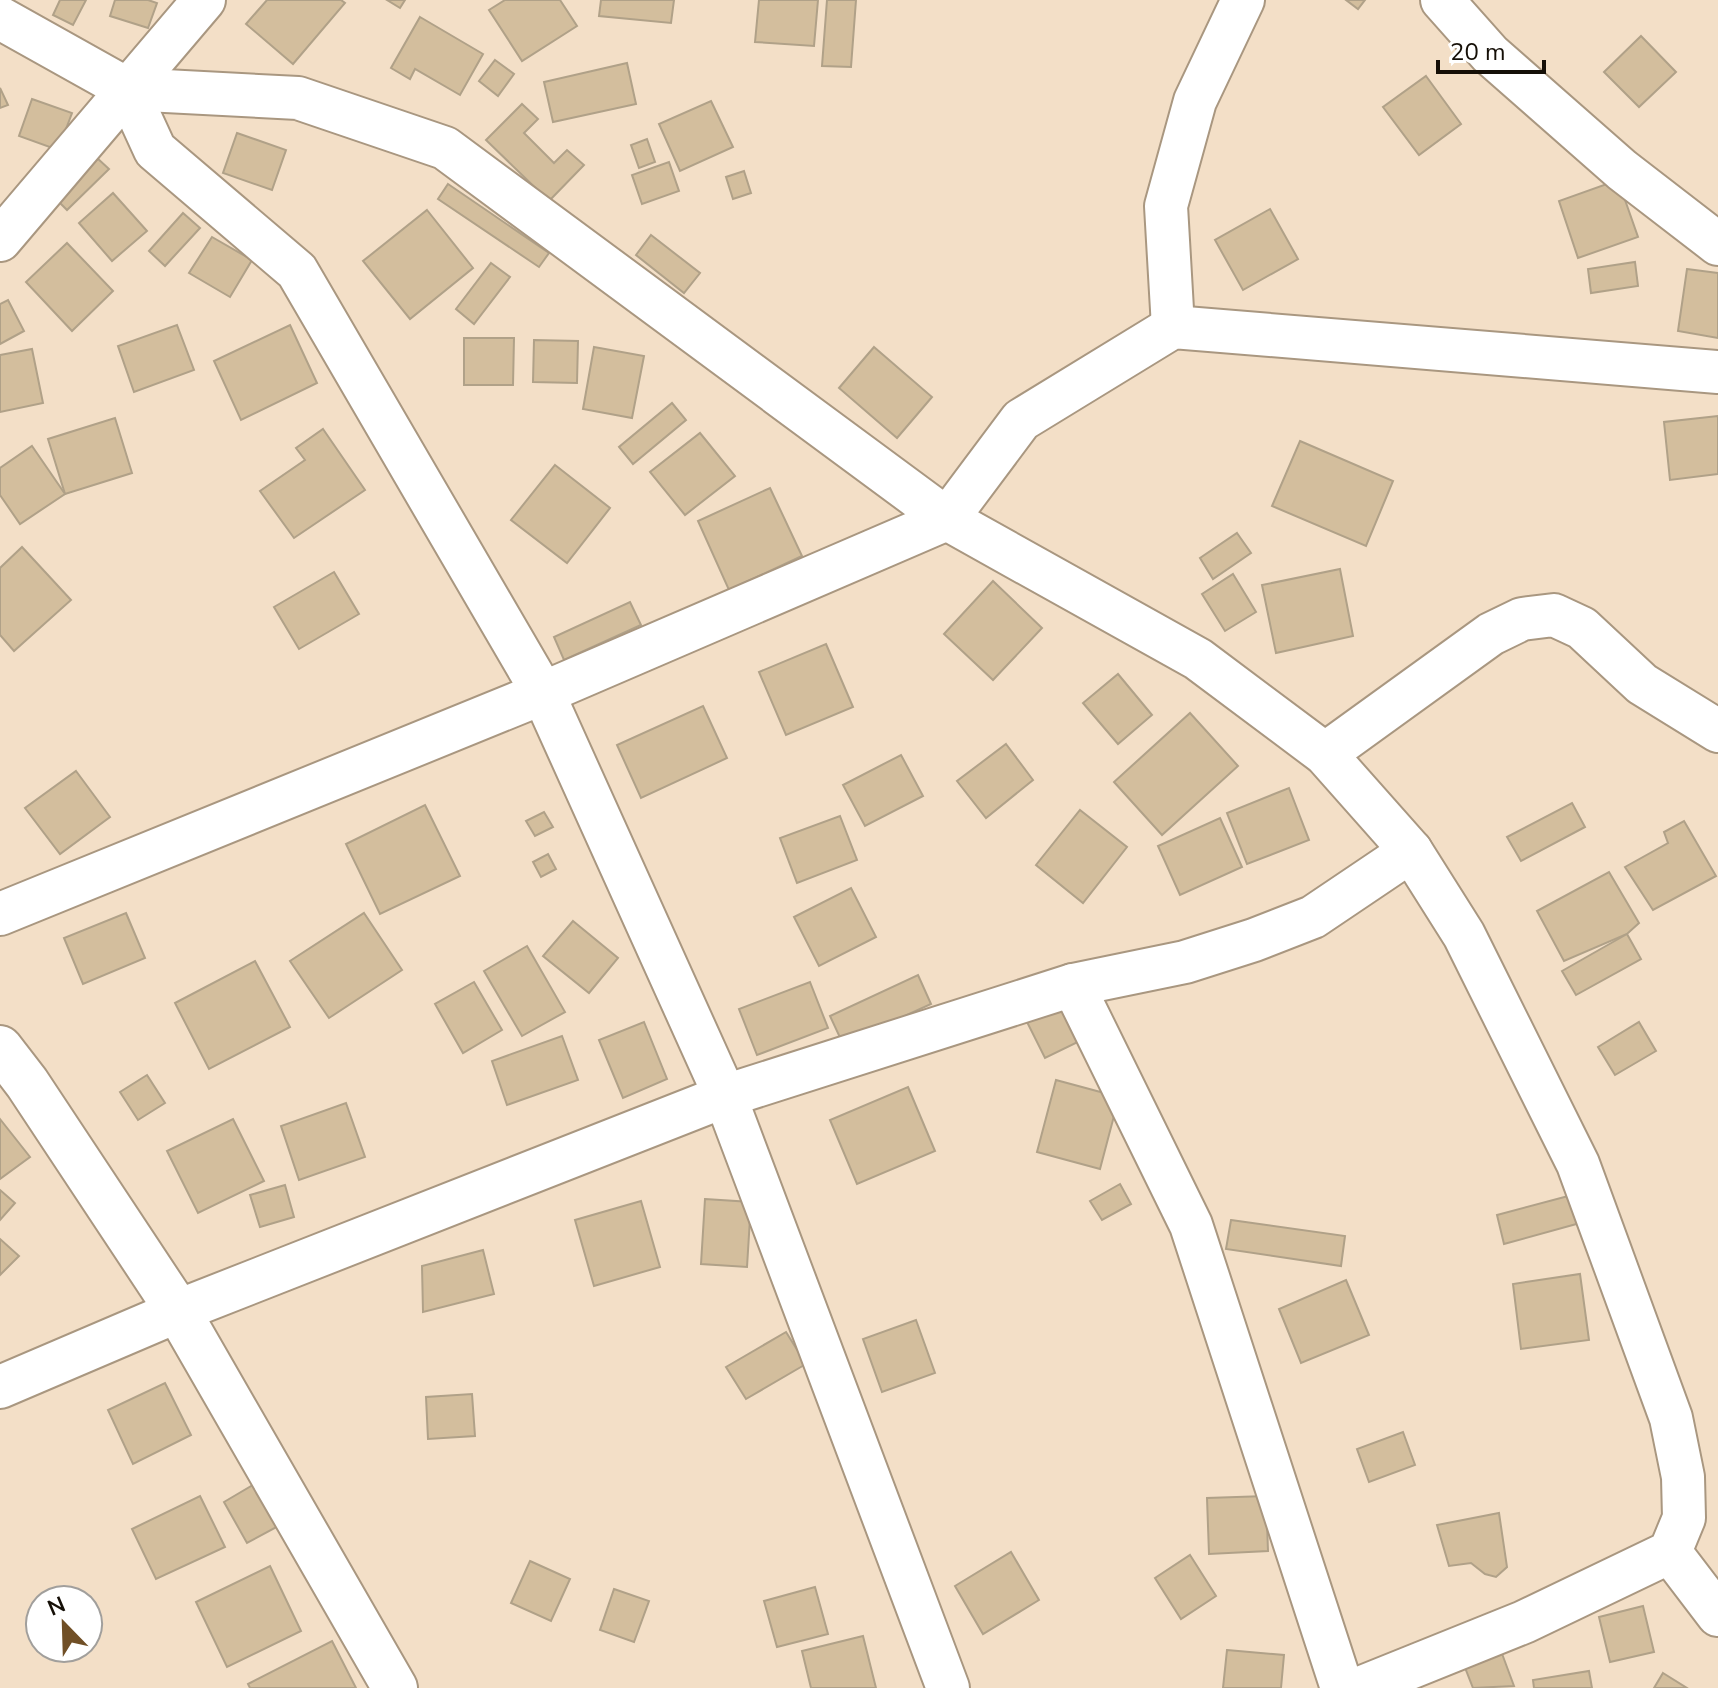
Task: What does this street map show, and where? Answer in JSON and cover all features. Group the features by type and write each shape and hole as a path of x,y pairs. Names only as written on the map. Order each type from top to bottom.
{"street":[{"path":"0,240 204,0"},
{"path":"1173,327 1166,206 1195,101 1243,0"},
{"path":"1442,0 1490,54 1586,139 1718,244"},
{"path":"0,18 127,89 298,98 445,148 947,519 1198,659 1325,754 1411,851 1464,935 1578,1164 1671,1418 1683,1477 1684,1518 1670,1552 1524,1622 1360,1688"},
{"path":"127,89 155,150 297,271 543,693 725,1096 948,1688"},
{"path":"0,914 543,693 947,519 1021,420 1173,327 1718,372"},
{"path":"1325,754 1491,634 1522,619 1554,615 1582,628 1642,684 1718,731"},
{"path":"0,1387 178,1311 725,1096 1073,985 1185,962 1269,935 1313,917 1411,851"},
{"path":"1073,985 1191,1225 1342,1688"},
{"path":"0,1048 27,1083 178,1311 395,1688"},
{"path":"1670,1552 1718,1615"}],"building":[{"path":"60,0 86,0 73,25 53,15"},
{"path":"115,0 157,3 148,28 110,16"},
{"path":"267,0 341,0 345,3 293,64 246,24"},
{"path":"387,0 405,0 400,8"},
{"path":"505,0 560,0 577,26 522,61 489,10"},
{"path":"601,0 674,0 671,23 599,16"},
{"path":"759,0 818,0 814,46 755,42"},
{"path":"827,0 856,0 851,67 822,66"},
{"path":"1346,0 1365,0 1358,9"},
{"path":"420,17 483,54 460,95 415,69 410,79 391,68"},
{"path":"1641,36 1676,72 1639,107 1604,72"},
{"path":"495,60 514,74 498,96 479,81"},
{"path":"627,63 636,104 553,122 544,82"},
{"path":"1426,76 1461,124 1419,155 1383,107"},
{"path":"0,88 8,105 0,108"},
{"path":"32,99 72,113 58,150 19,136"},
{"path":"711,101 733,147 680,171 659,124"},
{"path":"522,104 538,119 524,133 554,163 567,150 584,165 549,201 486,140"},
{"path":"237,133 286,150 272,190 223,173"},
{"path":"647,139 655,162 639,168 631,145"},
{"path":"96,157 109,169 67,210 54,197"},
{"path":"669,162 679,191 642,204 632,175"},
{"path":"744,171 751,193 733,199 726,177"},
{"path":"1618,180 1638,237 1578,258 1559,201"},
{"path":"448,184 549,253 539,267 438,199"},
{"path":"113,193 147,231 112,261 79,223"},
{"path":"1270,209 1298,259 1243,290 1215,240"},
{"path":"427,210 473,268 410,319 363,261"},
{"path":"183,213 200,228 165,266 149,251"},
{"path":"651,235 700,273 684,293 636,255"},
{"path":"212,237 252,260 230,297 189,273"},
{"path":"67,243 113,291 72,331 26,282"},
{"path":"1635,262 1638,286 1591,293 1588,269"},
{"path":"491,263 510,277 474,324 456,309"},
{"path":"1687,269 1718,273 1718,338 1678,331"},
{"path":"8,300 24,331 0,344 0,304"},
{"path":"177,325 194,370 134,392 118,346"},
{"path":"290,325 317,383 241,420 214,361"},
{"path":"464,338 514,338 513,385 464,385"},
{"path":"534,340 578,341 577,383 533,382"},
{"path":"594,347 644,356 632,418 583,409"},
{"path":"874,347 932,397 897,438 839,388"},
{"path":"32,349 43,403 0,412 0,355"},
{"path":"672,403 686,420 633,464 619,447"},
{"path":"1718,416 1718,474 1670,480 1664,422"},
{"path":"115,418 132,473 65,494 48,439"},
{"path":"323,429 365,490 294,538 260,491 305,460 296,448"},
{"path":"700,433 735,476 685,515 650,472"},
{"path":"1300,441 1393,481 1366,546 1272,506"},
{"path":"32,446 65,494 20,524 0,495 0,468"},
{"path":"555,465 610,508 567,563 511,520"},
{"path":"770,488 802,556 729,590 698,521"},
{"path":"1237,533 1251,553 1213,579 1200,558"},
{"path":"22,547 71,600 14,651 0,635 0,568"},
{"path":"1340,569 1353,636 1276,653 1262,585"},
{"path":"334,572 359,614 299,649 274,607"},
{"path":"1233,574 1256,612 1225,631 1202,594"},
{"path":"993,581 1042,628 993,680 944,634"},
{"path":"630,602 641,625 564,660 554,637"},
{"path":"826,644 853,707 786,735 759,672"},
{"path":"1118,674 1152,715 1118,744 1083,703"},
{"path":"703,706 727,758 641,798 617,745"},
{"path":"1190,713 1238,766 1162,835 1114,782"},
{"path":"1006,744 1033,780 986,818 957,781"},
{"path":"901,755 923,796 865,826 843,785"},
{"path":"76,771 110,817 60,854 25,808"},
{"path":"1289,788 1309,840 1247,864 1227,813"},
{"path":"1572,803 1585,827 1521,861 1507,837"},
{"path":"425,805 460,876 380,914 346,844"},
{"path":"1080,810 1127,847 1083,903 1036,865"},
{"path":"544,812 553,827 535,836 526,821"},
{"path":"840,816 857,860 797,883 780,838"},
{"path":"1220,818 1242,867 1180,895 1158,846"},
{"path":"1684,821 1716,876 1653,910 1625,867 1668,843 1664,832"},
{"path":"548,854 556,869 541,877 533,862"},
{"path":"1609,872 1639,923 1627,934 1564,961 1537,911"},
{"path":"851,888 876,937 819,966 794,917"},
{"path":"126,913 145,958 83,984 64,938"},
{"path":"364,913 402,970 329,1018 290,961"},
{"path":"573,921 618,958 589,993 543,956"},
{"path":"1627,934 1641,959 1576,995 1562,971"},
{"path":"527,946 565,1012 522,1036 484,971"},
{"path":"255,961 290,1027 209,1069 175,1003"},
{"path":"918,975 931,1004 843,1044 830,1016"},
{"path":"474,982 502,1030 463,1053 435,1004"},
{"path":"810,982 828,1028 757,1055 739,1009"},
{"path":"1070,1001 1088,1037 1045,1058 1027,1022"},
{"path":"644,1022 667,1079 623,1098 599,1040"},
{"path":"1639,1022 1656,1051 1615,1075 1598,1047"},
{"path":"562,1036 578,1080 507,1105 492,1061"},
{"path":"147,1075 165,1103 138,1120 120,1092"},
{"path":"1056,1080 1119,1097 1100,1169 1037,1152"},
{"path":"908,1087 935,1151 857,1184 830,1120"},
{"path":"346,1103 365,1157 299,1180 281,1126"},
{"path":"0,1119 30,1157 0,1179"},
{"path":"233,1119 264,1181 198,1213 167,1151"},
{"path":"1120,1184 1131,1204 1102,1220 1090,1201"},
{"path":"285,1185 294,1217 260,1227 250,1195"},
{"path":"0,1190 15,1203 0,1220"},
{"path":"1572,1195 1580,1223 1504,1244 1497,1215"},
{"path":"705,1199 751,1202 747,1267 701,1264"},
{"path":"641,1201 660,1267 594,1286 575,1220"},
{"path":"1231,1220 1345,1236 1341,1266 1226,1249"},
{"path":"0,1239 19,1256 0,1275"},
{"path":"483,1250 494,1294 423,1312 422,1266"},
{"path":"1580,1274 1589,1340 1521,1349 1513,1284"},
{"path":"1346,1280 1369,1335 1301,1363 1279,1309"},
{"path":"916,1320 935,1373 882,1392 863,1339"},
{"path":"786,1332 806,1364 746,1399 726,1367"},
{"path":"165,1383 191,1435 133,1464 108,1410"},
{"path":"472,1394 475,1436 428,1439 426,1397"},
{"path":"1403,1432 1415,1465 1369,1482 1357,1449"},
{"path":"258,1482 282,1524 247,1543 224,1502"},
{"path":"200,1496 225,1547 156,1579 132,1529"},
{"path":"1266,1496 1268,1551 1209,1554 1207,1498"},
{"path":"1499,1513 1507,1567 1496,1577 1485,1574 1471,1563 1449,1566 1437,1525"},
{"path":"1011,1552 1039,1600 983,1634 955,1586"},
{"path":"1190,1555 1216,1596 1181,1619 1155,1578"},
{"path":"530,1561 570,1579 551,1621 511,1603"},
{"path":"270,1566 301,1631 227,1667 196,1602"},
{"path":"815,1587 828,1634 777,1647 764,1601"},
{"path":"614,1589 649,1601 634,1642 600,1630"},
{"path":"1643,1606 1654,1652 1610,1662 1599,1617"},
{"path":"863,1636 876,1688 811,1688 802,1651"},
{"path":"332,1641 356,1688 250,1688 248,1684"},
{"path":"1227,1650 1284,1655 1281,1688 1223,1688"},
{"path":"1501,1651 1514,1686 1473,1688 1464,1665"},
{"path":"1589,1671 1592,1688 1534,1688 1533,1680"},
{"path":"1663,1673 1687,1688 1654,1688"}]}
